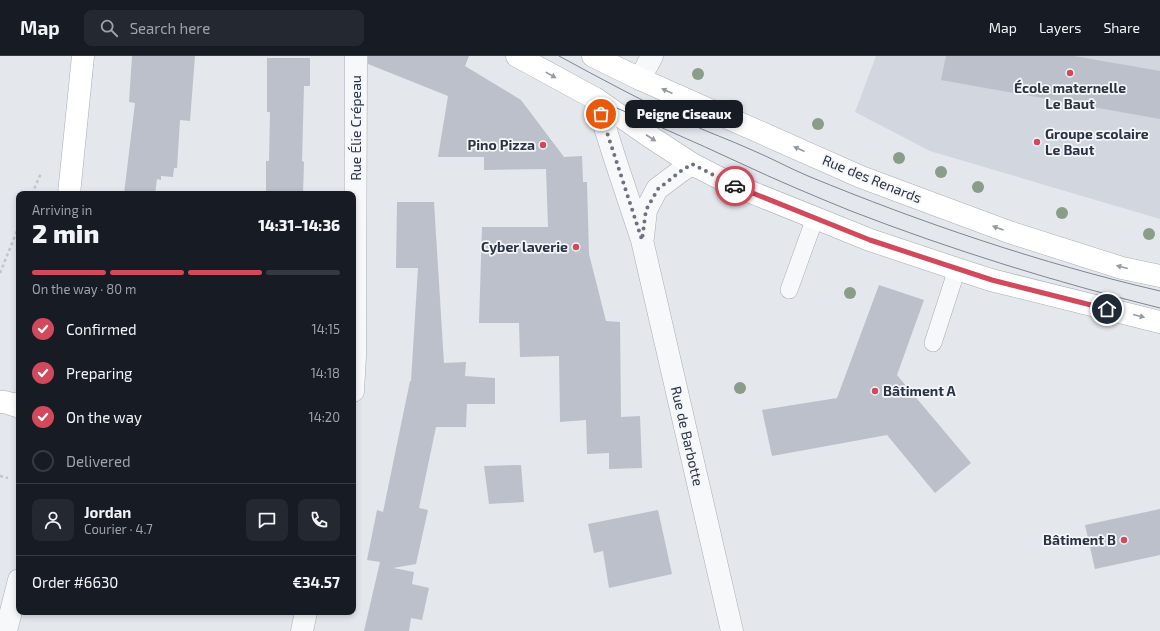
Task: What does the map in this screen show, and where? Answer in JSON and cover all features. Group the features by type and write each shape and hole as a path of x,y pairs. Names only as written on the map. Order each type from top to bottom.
{"street":[{"path":"69,191 83,56"},
{"name":"Rue Élie Crépeau","path":"356,56 356,356"},
{"path":"517,56 596,99 692,164 731,184 870,240 957,269 992,280 1160,322"},
{"name":"Rue des Renards","path":"593,56 640,80 876,182 1009,232 1122,268 1160,276"},
{"path":"640,80 652,56"},
{"name":"Rue de Barbotte","path":"596,99 642,240 732,631"},
{"name":"Rue de Barbotte","path":"642,240 646,210 658,189 692,164"},
{"path":"6,631 16,592"},
{"path":"302,631 305,615"}],"lane":[{"path":"788,290 815,218"},
{"path":"933,343 957,269"}],"path":[{"path":"0,273 16,233"},
{"path":"0,476 8,478"}],"shaded area":[{"name":"Groupe scolaire Le Baut","path":"876,56 1160,56 1160,219 930,151 855,112"}],"building":[{"path":"132,56 195,56 190,121 180,120 177,168 174,168 173,177 161,176 161,180 157,179 155,191 124,191 135,103 129,102"},
{"path":"368,56 469,56 465,66 521,100 564,157 582,156 583,182 587,182 589,254 606,321 620,322 621,417 640,416 642,468 609,469 609,453 587,454 586,420 560,422 559,356 520,357 519,323 479,323 482,227 548,227 546,169 484,170 484,157 438,157 448,96 368,64"},
{"path":"946,56 1074,56 1160,71 1160,119 941,80"},
{"path":"267,58 310,58 310,86 304,86 302,161 304,162 303,191 266,191 266,161 269,161 270,112 267,112"},
{"path":"397,202 434,202 444,363 466,362 465,376 495,378 495,404 467,404 466,427 436,427 419,508 428,510 416,564 393,568 414,572 412,584 429,588 422,620 411,618 409,631 364,631 380,562 367,560 377,510 383,512 411,381 418,268 396,268"},
{"name":"Bâtiment A","path":"879,285 924,300 897,375 971,463 935,493 887,435 772,456 762,410 837,398"},
{"path":"521,465 524,502 489,504 484,466"},
{"name":"Bâtiment B","path":"1160,509 1160,555 1095,569 1085,525"},
{"path":"658,510 672,574 609,588 603,551 594,553 588,524"}],"tram line":[{"path":"559,56 686,122 808,176 894,210 1026,255 1160,291"},
{"path":"596,99 767,176 851,211 965,252 1043,276 1160,308"}],"way so far":[{"path":"601,114 642,240 646,210 658,189 692,164 735,186"}],"place":[{"name":"École maternelle Le Baut","path":"1070,73"},
{"name":"Peigne Ciseaux","path":"601,114"},
{"name":"Groupe scolaire Le Baut","path":"1037,142"},
{"name":"Pino Pizza","path":"543,145"},
{"name":"Cyber laverie","path":"576,247"},
{"name":"Bâtiment A","path":"875,391"},
{"name":"Bâtiment B","path":"1124,540"}],"route":[{"path":"735,186 870,240 992,280 1107,309"}]}
